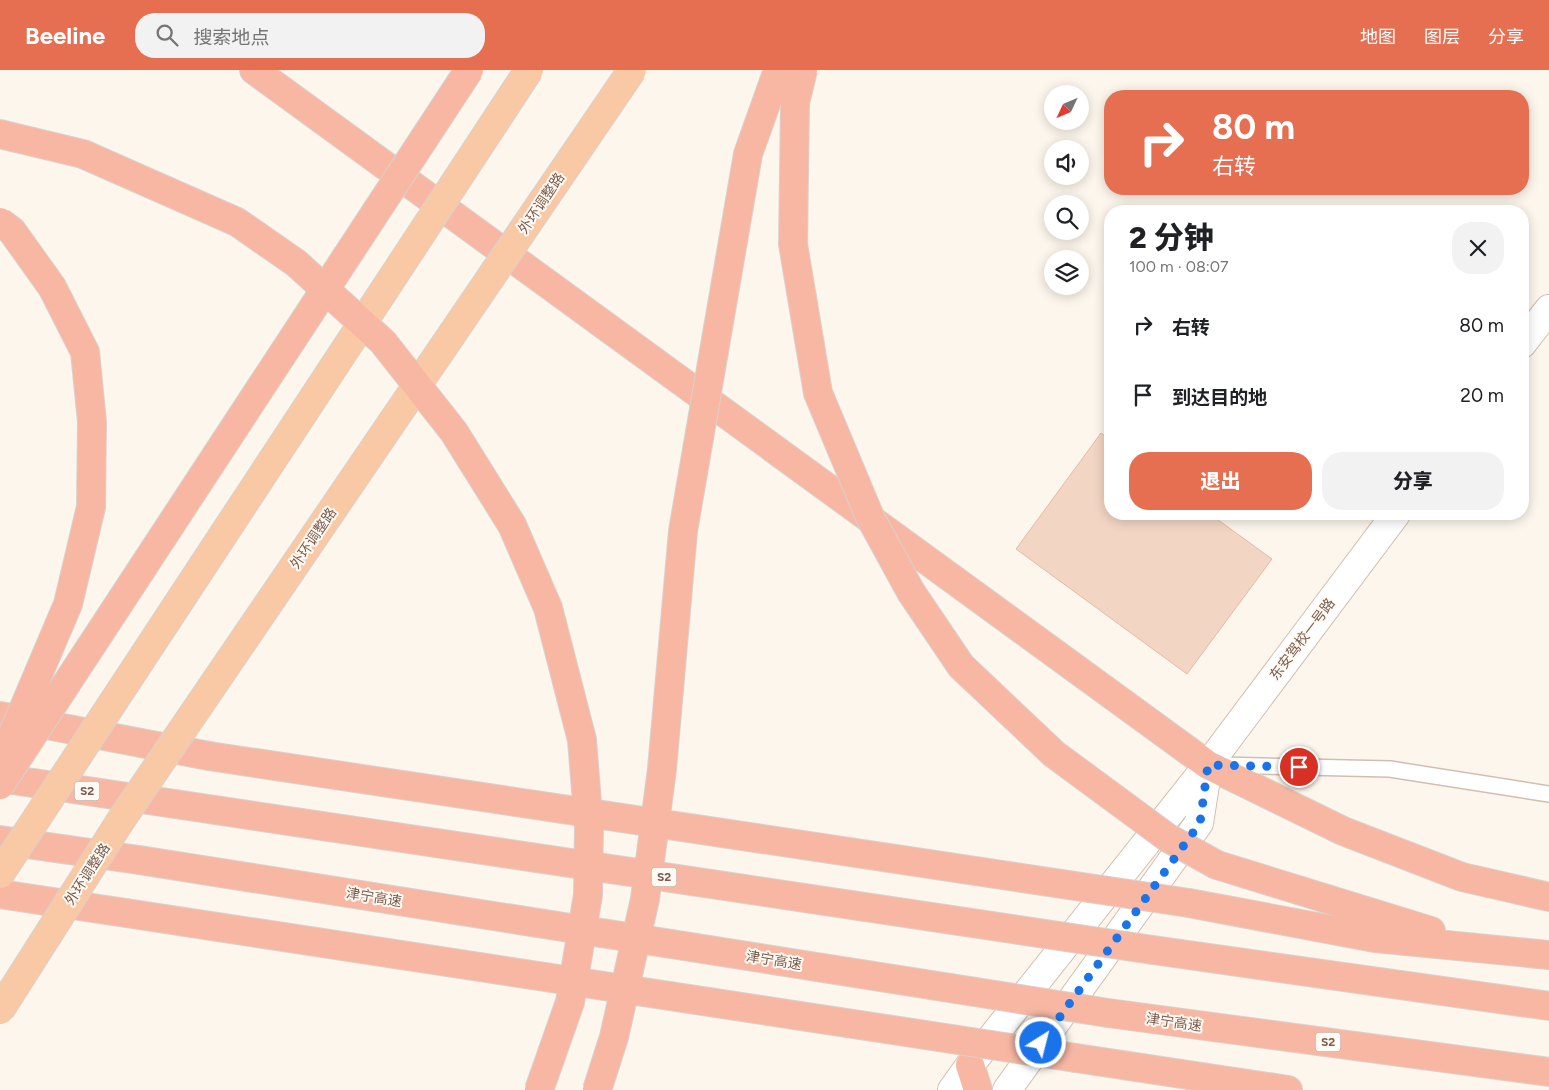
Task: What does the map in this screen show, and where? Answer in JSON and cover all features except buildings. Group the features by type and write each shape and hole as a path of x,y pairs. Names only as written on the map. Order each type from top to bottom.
{"highway":[{"path":"254,70 1208,765 1343,831 1462,877 1549,896"},
{"path":"0,785 469,70"},
{"path":"0,874 528,70"},
{"name":"外环调整路","path":"0,1010 121,820 632,70"},
{"path":"597,1090 614,1037 645,899 662,769 683,530 748,154 778,70"},
{"path":"803,70 795,103 793,244 818,393 870,517 911,592 961,666 1054,754 1168,838 1217,865 1488,948"},
{"path":"0,134 83,154 153,184 237,222 296,263 383,342 454,432 512,525 548,608 579,730 589,828 588,895 570,1002 539,1090"},
{"path":"0,222 12,231 52,287 85,352 92,422 91,507 68,604 0,764"},
{"path":"0,716 209,756 1189,904 1375,938 1549,955"},
{"name":"S2","path":"0,778 1152,950 1549,1006"},
{"name":"津宁高速","path":"0,840 139,860 1108,1013 1549,1072"},
{"path":"0,894 1288,1090"}],"street":[{"path":"1529,335 1549,309"},
{"name":"东安驾校一号路","path":"952,1090 974,1078 1392,520"},
{"path":"1007,1090 1200,823 1208,765"}],"lane":[{"path":"1208,765 1390,770 1549,794"}],"route":[{"path":"1041,1043 1200,823 1208,765 1299,767"}]}
